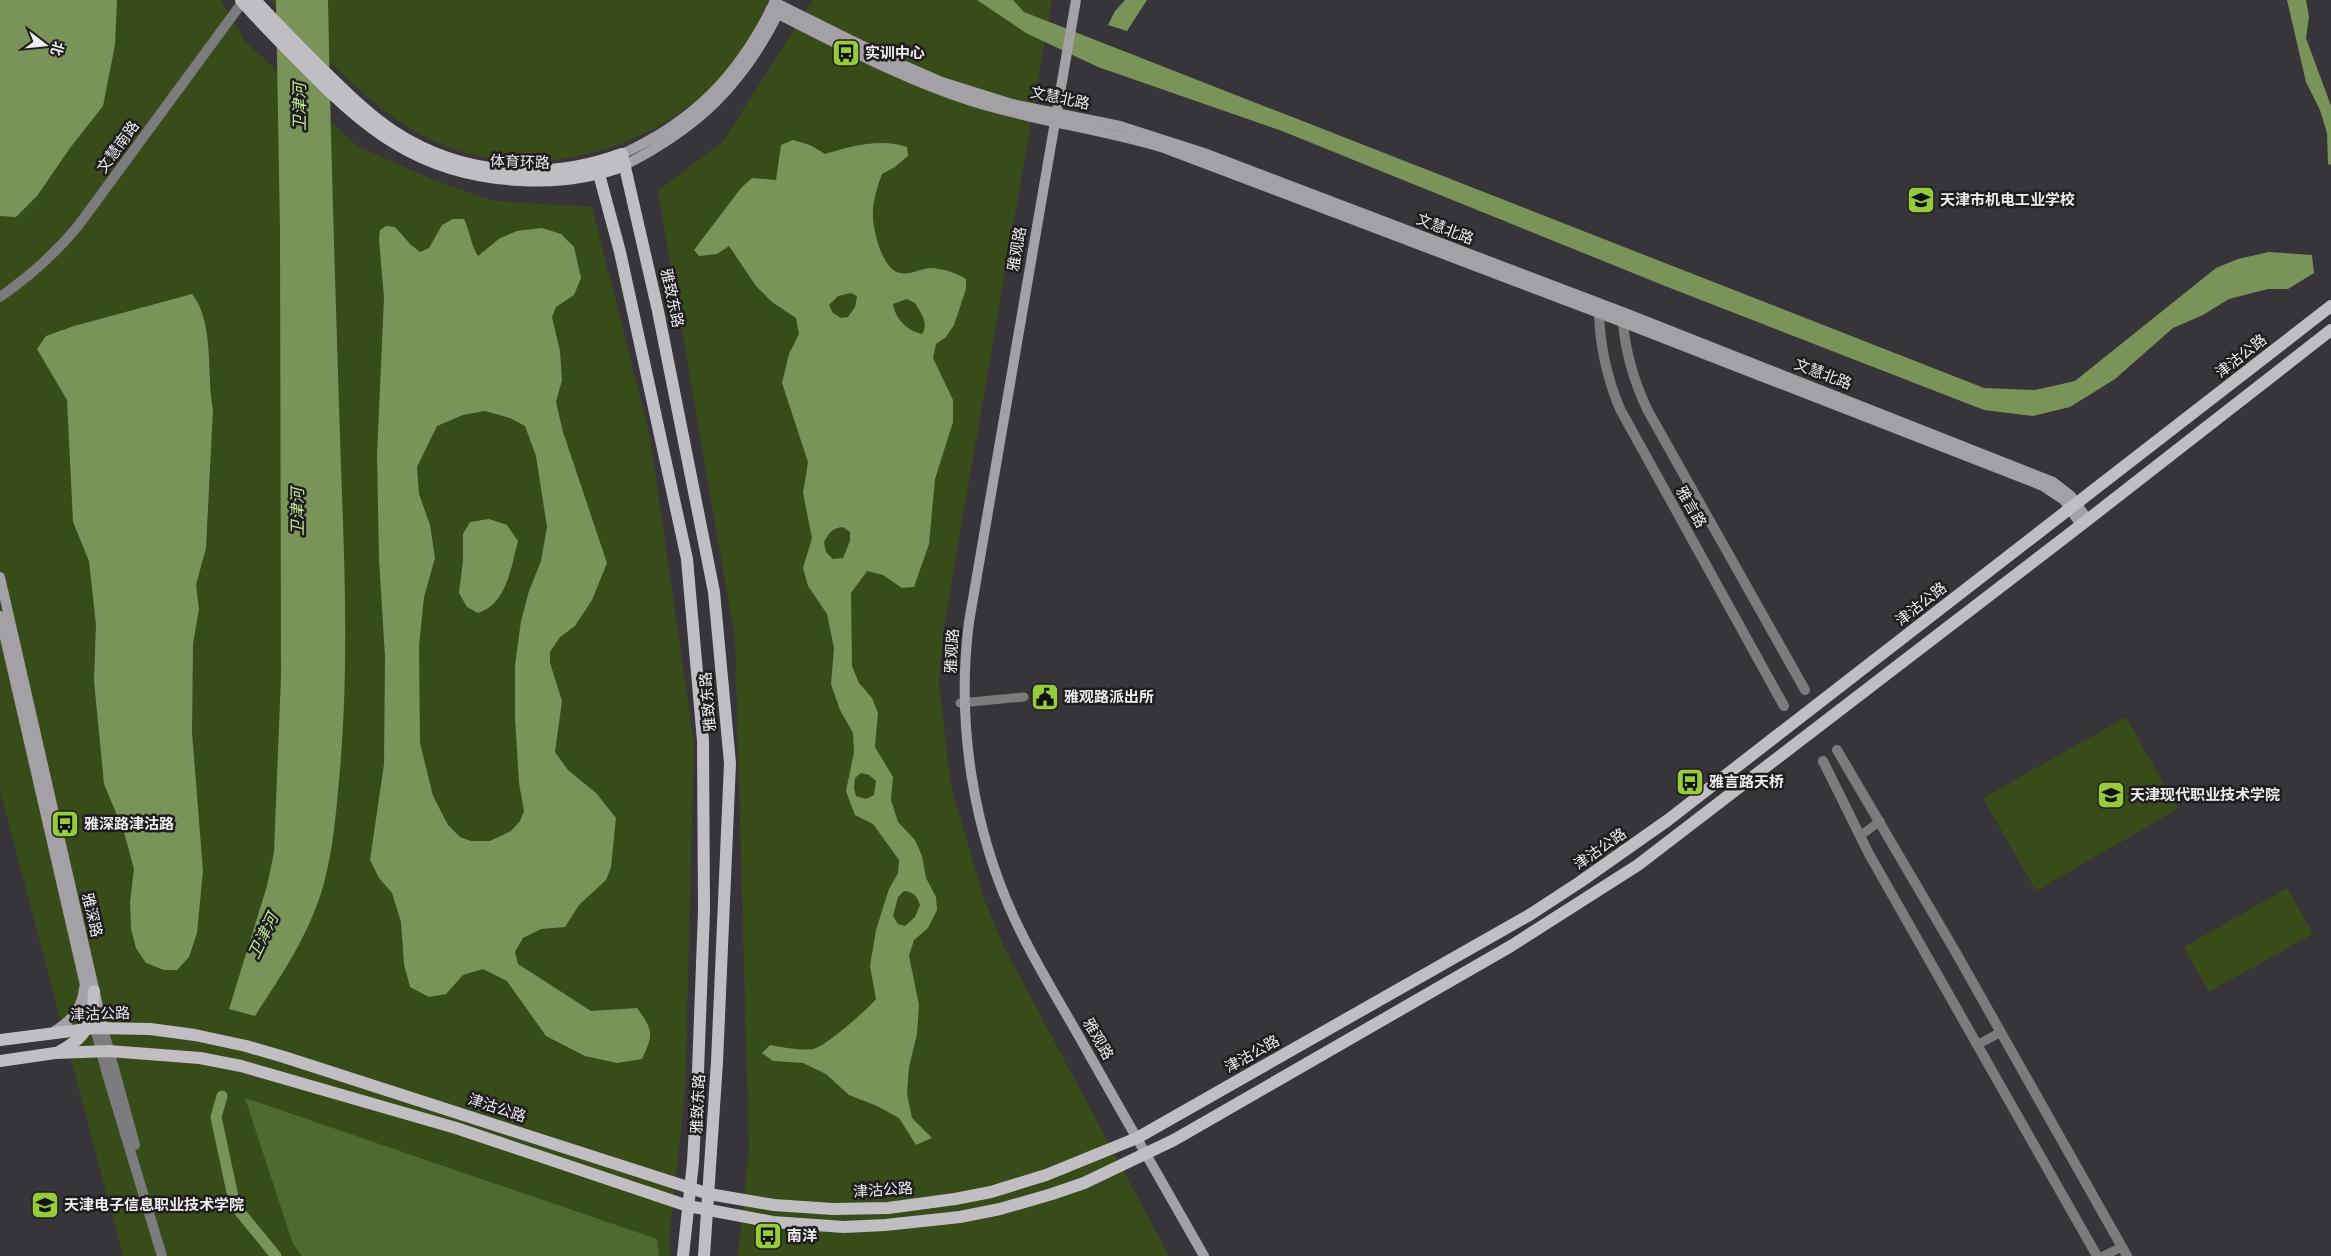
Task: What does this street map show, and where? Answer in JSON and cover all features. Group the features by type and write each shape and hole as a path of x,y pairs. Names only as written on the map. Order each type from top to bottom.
{"main road":[{"name":"体育环路","path":"246,0 268,15 336,82 392,130 448,158 472,166 498,171 597,168"},
{"name":"体育环路","path":"246,0 270,32 334,98 395,144 411,154 449,169 493,178 532,181 597,168 623,159 679,134 715,105 746,68 778,5"},
{"name":"雅观路","path":"1070,0 1071,13"},
{"name":"雅观路","path":"1076,0 1071,13 1053,117 974,590 966,640 963,702 974,790 989,848 1009,906 1034,958 1198,1256"},
{"name":"文慧北路","path":"778,5 890,69 936,88 987,106 1120,126 1175,143 1317,195 1931,432 2053,482 2085,522"},
{"name":"文慧北路","path":"1053,117 1164,148 1599,313 2043,486 2074,506"},
{"name":"雅致东路","path":"623,159 658,311 714,592 730,763 709,1194 706,1210 704,1256"},
{"name":"雅致东路","path":"597,168 624,271 688,569 703,741 704,911 698,1071 683,1256"},
{"name":"津沽公路","path":"0,1040 95,1028 150,1029 195,1035 246,1046 460,1113 689,1189 774,1205 833,1209 888,1208 991,1192 1046,1175 1134,1140 1531,914 1580,882 1668,820 2331,306"},
{"name":"津沽公路","path":"0,1061 56,1053 105,1051 200,1058 279,1076 456,1128 688,1206 773,1222 844,1227 960,1217 1000,1209 1052,1194 1143,1156 1419,1000 1534,932 1638,866 2331,330"},
{"name":"雅深路","path":"0,577 89,987 95,1028"},
{"name":"雅深路","path":"0,616 89,987"},
{"path":"56,1053 78,1041 95,1028 89,987"},
{"path":"53,1032 66,1024 79,1009 89,987"},
{"name":"雅观路","path":"1143,1156 1204,1256"}],"street":[{"name":"文慧南路","path":"0,297 29,277 55,253 78,226 246,0"},
{"name":"雅言路","path":"1599,313 1607,369 1620,409 1784,706"},
{"name":"雅言路","path":"1623,323 1625,344 1633,376 1648,412 1805,690"},
{"path":"963,702 1024,697"},
{"path":"1837,750 1880,821 2125,1251 2103,1256"},
{"path":"1823,761 1860,836 2096,1256"},
{"path":"1860,836 1880,821"},
{"name":"雅深路","path":"95,1028 105,1051 169,1256"},
{"path":"1977,1045 2001,1032"},
{"name":"雅深路","path":"105,1051 162,1256"}],"shaded area":[{"path":"0,0 221,0 245,41 357,146 434,180 493,201 592,207 650,436 694,744 685,1096 669,1238 670,1256 123,1256 0,791"},
{"path":"270,0 769,0 753,31 734,61 711,88 684,110 656,128 625,142 593,152 560,159 527,161 493,159 461,152 429,139 406,126 384,111 344,76"},
{"path":"813,0 1052,0 943,632 939,685 951,786 984,899 1005,949 1169,1256 738,1256 749,1150 735,640 658,191 724,140"},
{"path":"2126,717 2178,809 2036,891 1983,798"},
{"path":"2287,888 2313,934 2209,992 2184,947"},
{"path":"245,1098 657,1239 659,1256 302,1256 293,1244"}],"water":[{"path":"0,0 117,0 115,45 103,106 70,148 37,196 16,217 0,216"},
{"path":"276,0 328,0 344,546 345,663 337,806 332,845 324,883 304,936 255,1016 229,1009 267,886 274,852 281,676 280,231"},
{"path":"977,0 1013,0 1024,12 1984,388 2035,390 2075,381 2216,268 2238,259 2269,252 2312,255 2314,273 2288,289 2268,289 2229,299 2203,315 2173,328 2115,379 2070,407 2033,416 1984,410 1665,286 1282,131 1098,67 1026,33"},
{"path":"1125,0 1147,0 1127,31 1108,25 1115,11"},
{"path":"2287,0 2306,0 2309,17 2306,38 2331,106 2331,165 2328,164 2327,133 2320,110 2306,82"},
{"path":"793,140 810,145 825,154 845,148 876,143 897,144 907,147 908,156 895,167 882,174 875,196 873,218 875,233 884,258 894,270 900,273 935,268 949,271 966,279 966,289 954,325 946,337 936,344 933,358 953,400 953,422 935,479 929,544 914,587 902,588 883,575 867,571 851,593 852,666 859,683 872,698 878,713 875,747 893,777 891,800 898,822 915,840 922,856 926,878 936,897 937,910 928,928 914,940 909,956 919,1005 917,1034 909,1067 907,1094 912,1118 932,1138 916,1145 899,1118 877,1106 849,1095 826,1074 803,1063 773,1061 762,1053 770,1045 803,1050 819,1047 846,1027 876,999 870,966 876,930 889,889 898,873 899,860 873,824 855,815 846,791 854,752 853,733 840,710 831,684 834,648 827,614 808,586 803,568 812,538 803,493 808,462 782,383 789,354 799,334 796,318 772,302 756,286 729,246 717,254 699,256 694,250 741,188 752,178 776,180 781,145","holes":["851,293 857,296 855,307 848,317 841,318 833,313 829,305 838,296","907,299 915,303 922,314 925,326 922,334 903,324 896,315 893,304","843,527 850,532 850,541 843,558 833,559 826,552 824,542 831,531","861,773 869,775 876,781 874,795 866,799 856,796 854,788 855,778","904,891 915,895 920,905 915,917 905,926 898,924 893,916 898,897"]},
{"path":"453,219 464,219 478,256 500,238 517,231 542,228 561,234 574,247 581,278 574,295 556,307 552,317 560,351 562,380 556,402 563,432 607,563 592,600 575,626 560,637 550,652 550,663 562,701 555,752 568,770 596,793 616,818 611,867 606,880 579,905 565,927 541,929 523,938 515,952 518,964 591,1011 637,1008 649,1027 650,1032 649,1044 642,1059 617,1063 585,1056 546,1036 507,981 483,969 463,975 446,994 429,997 410,987 404,964 401,922 392,893 379,878 370,860 384,764 385,657 379,559 377,455 384,298 379,239 380,230 386,226 395,227 420,252 429,248 442,225","holes":["485,411 510,418 525,426 536,456 547,527 541,561 529,591 521,621 515,665 515,718 519,783 524,811 520,821 511,831 490,841 471,841 460,837 448,825 433,796 420,743 419,646 424,597 435,558 430,525 419,494 417,467 437,426 463,415"]},
{"path":"192,294 204,319 207,334 213,409 206,548 196,585 199,609 193,644 192,732 203,871 197,933 189,957 177,970 164,970 146,963 136,948 131,929 130,902 134,869 124,832 104,784 94,681 96,625 89,561 73,522 67,400 37,349 46,336 74,326"},
{"path":"489,519 507,525 518,541 510,573 502,593 496,602 478,613 467,607 459,593 463,560 463,534 470,522"}],"waterway":[{"name":"卫津河","path":"222,1096 216,1117 235,1206 276,1256"}],"place":[{"name":"实训中心","path":"846,53"},
{"name":"天津市机电工业学校","path":"1921,200"},
{"name":"雅观路派出所","path":"1045,697"},
{"name":"雅言路天桥","path":"1690,782"},
{"name":"天津现代职业技术学院","path":"2111,795"},
{"name":"雅深路津沽路","path":"65,824"},
{"name":"天津电子信息职业技术学院","path":"45,1205"},
{"name":"南洋","path":"768,1236"}]}
